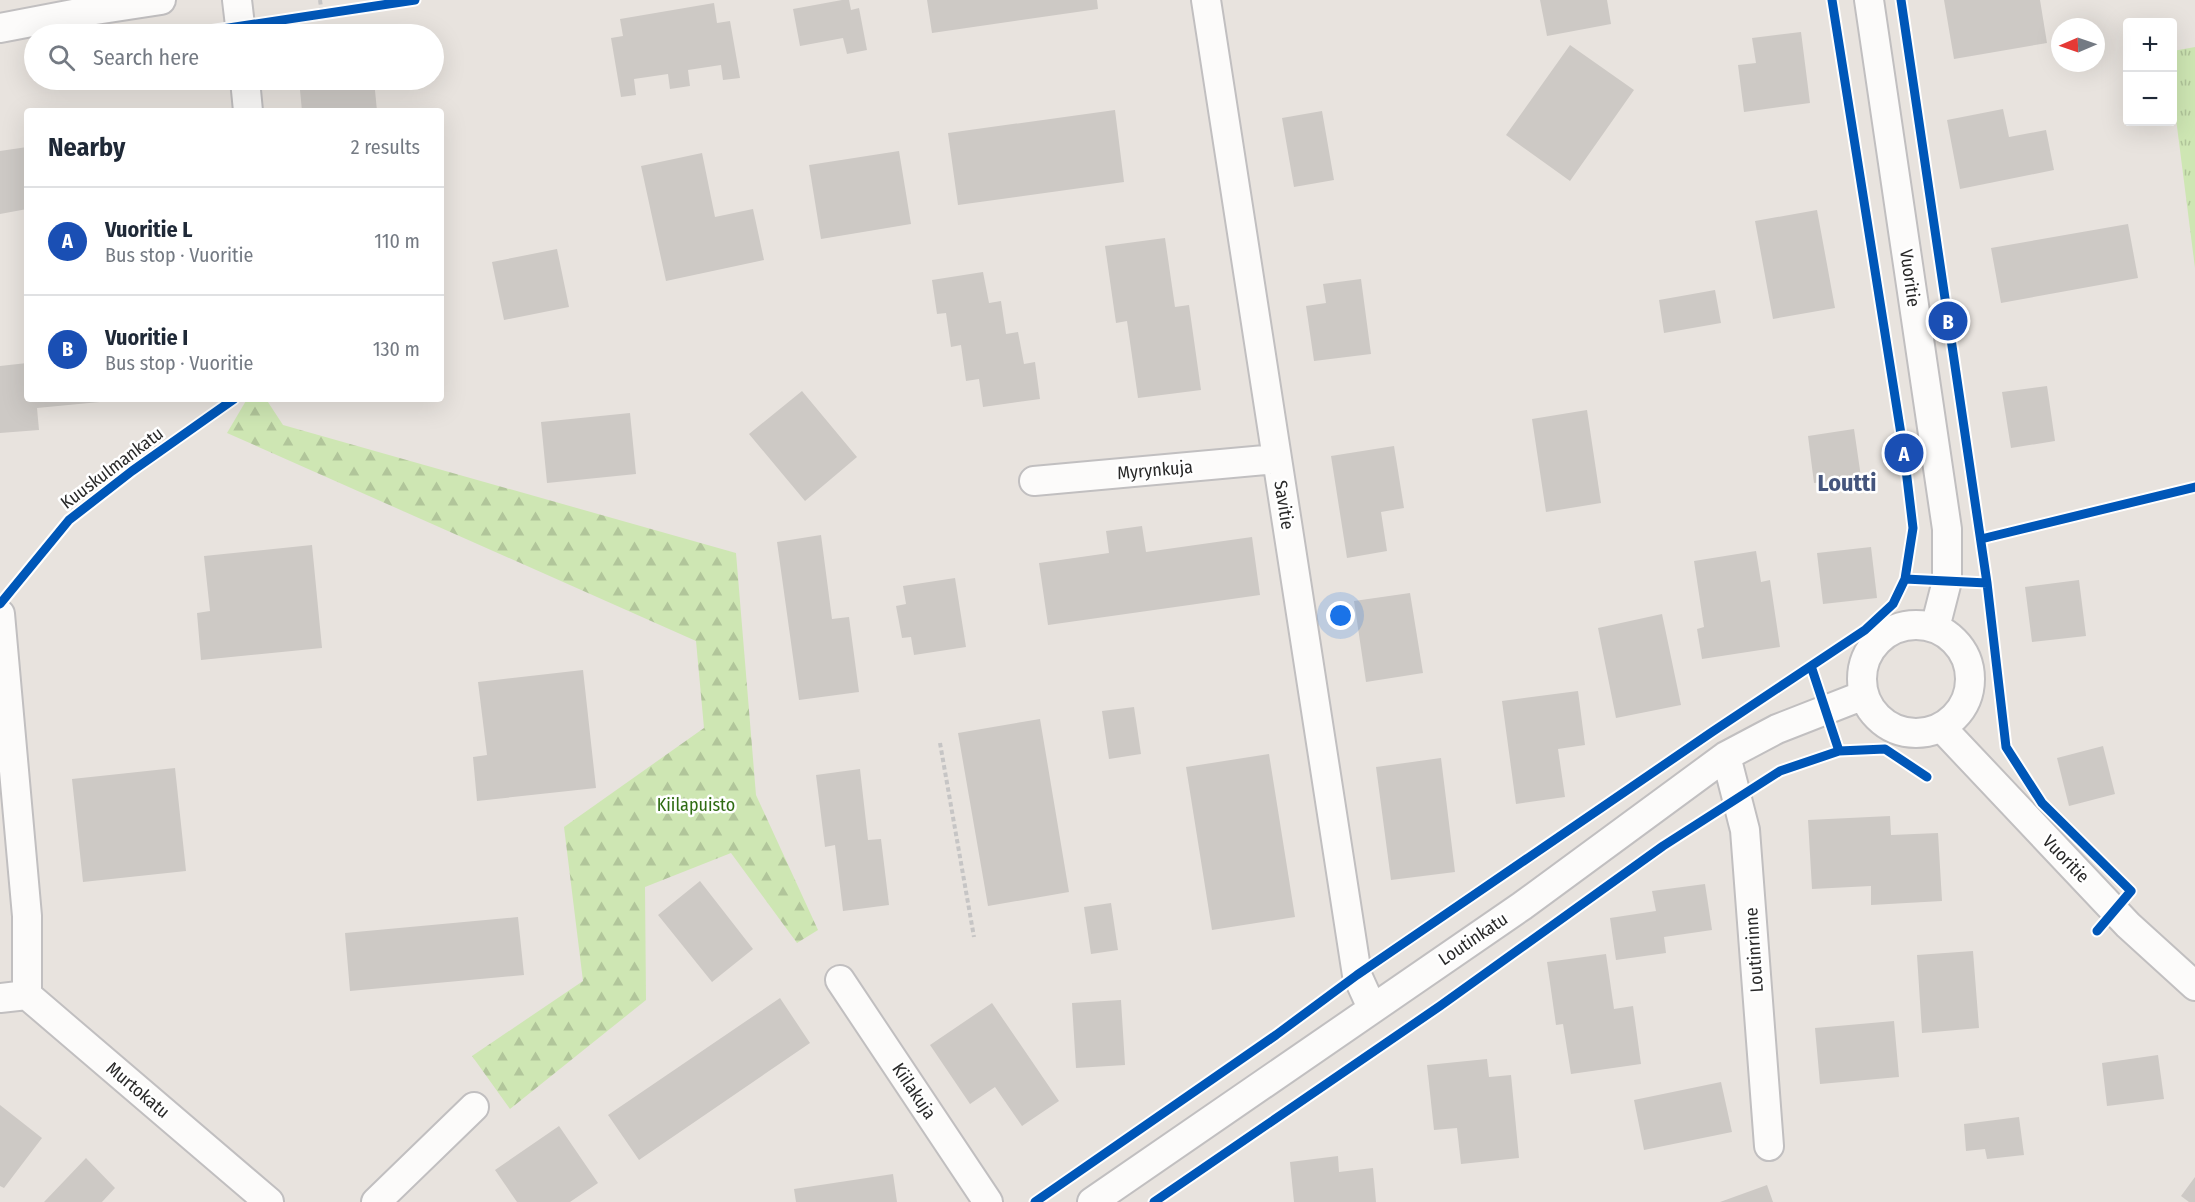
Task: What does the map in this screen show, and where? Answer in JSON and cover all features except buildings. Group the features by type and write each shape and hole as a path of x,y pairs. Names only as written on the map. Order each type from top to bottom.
{"street":[{"path":"0,28 161,0"},
{"path":"237,0 240,24"},
{"name":"Savitie","path":"1206,0 1357,975 1372,1008"},
{"name":"Vuoritie","path":"1869,0 1947,529 1947,581 1935,628"},
{"path":"246,90 248,108"},
{"name":"Myrynkuja","path":"1034,481 1276,459"},
{"path":"0,614 27,916 13,996"},
{"path":"1918,625 1935,628 1950,636 1958,644 1965,658 1968,679 1965,700 1954,719 1942,728 1917,734 1900,731 1884,723 1872,711 1864,695 1862,678 1865,661 1873,646 1886,634 1901,627 1918,625"},
{"name":"Loutinkatu","path":"1092,1202 1522,906 1726,756 1777,729 1864,695"},
{"name":"Vuoritie","path":"1942,728 2128,925 2195,986"},
{"name":"Loutinrinne","path":"1726,756 1745,830 1769,1146"},
{"name":"Kiilakuja","path":"840,980 988,1202"},
{"name":"Murtokatu","path":"13,996 269,1202"},
{"path":"376,1202 474,1107"}],"path":[{"path":"310,16 327,13 320,0"},
{"path":"940,743 974,937"}],"green space":[{"path":"2195,47 2195,268 2177,126 2177,50"},
{"name":"Kiilapuisto","path":"245,402 268,402 283,425 736,553 756,795 818,930 797,943 731,853 645,887 646,1000 510,1109 472,1056 583,981 564,827 704,728 696,641 227,433"}],"cycle path":[{"path":"255,24 415,0"},
{"path":"1035,1202 1276,1035 1357,975 1865,630 1893,604 1905,579 1913,528 1904,453 1832,0"},
{"path":"1901,0 1987,583 2006,747 2042,803 2131,891 2097,931"},
{"name":"Kuuskulmankatu","path":"0,604 69,520 132,471 230,402"},
{"path":"1981,539 2195,487"},
{"path":"1905,579 1987,583"},
{"path":"1811,666 1839,751"},
{"path":"1154,1202 1440,1006 1663,846 1780,771 1839,751 1885,749 1927,777"}],"place":[{"name":"Vuoritie I","path":"1948,321"},
{"name":"Vuoritie L","path":"1904,453"}],"district":[{"name":"Loutti","path":"1847,483"}]}
